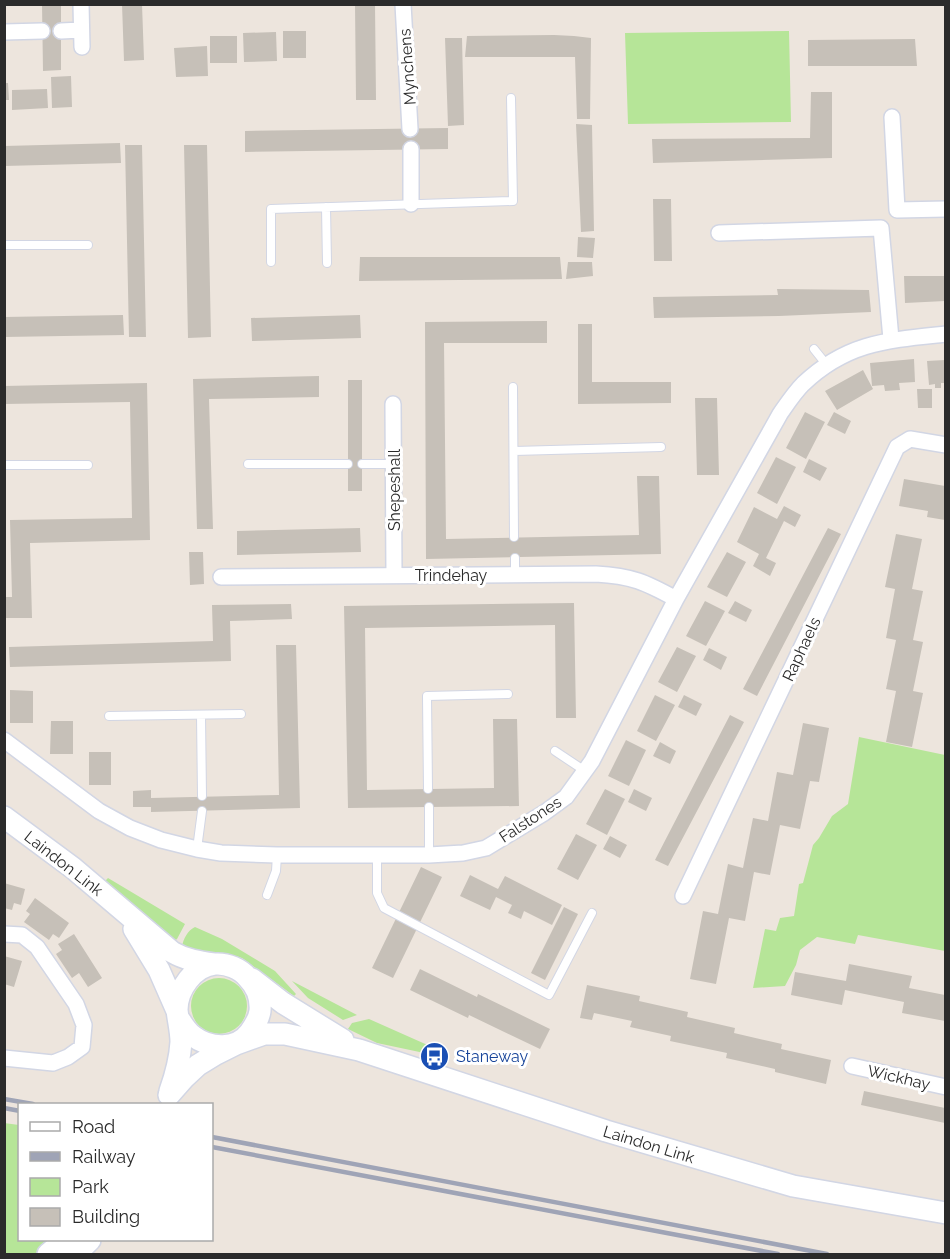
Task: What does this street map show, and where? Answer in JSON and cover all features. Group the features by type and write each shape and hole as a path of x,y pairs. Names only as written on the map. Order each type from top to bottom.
{"main road":[{"name":"Laindon Link","path":"4,817 73,868 172,952 182,958 214,964"},
{"path":"4,831 42,844"},
{"name":"Laindon Link","path":"122,911 159,970 178,1015"},
{"path":"214,964 224,965 244,973 258,993 260,1015 255,1025 248,1035 236,1044 198,1065 166,1100 179,1063 181,1042 178,1015 181,991 194,974 214,964"},
{"name":"Laindon Link","path":"244,973 291,1008 359,1050"},
{"path":"178,1015 185,1029 202,1042 212,1046 236,1044"},
{"name":"Laindon Link","path":"236,1044 252,1037 275,1033 359,1050 606,1131 793,1186 945,1213"},
{"path":"48,1254 63,1241"}],"street":[{"path":"81,4 82,47"},
{"name":"Mynchens","path":"403,4 410,129"},
{"path":"61,31 81,30"},
{"path":"4,32 42,32"},
{"path":"719,233 881,228 897,210 892,117"},
{"path":"411,149 411,204"},
{"path":"897,210 945,209"},
{"path":"881,228 891,339"},
{"name":"Falstones","path":"4,740 99,811 130,828 161,840 197,849 221,853 277,855 429,855 463,853 486,848 544,813 566,796 592,761 676,599 780,414 801,386 826,364 859,348 891,339 945,334"},
{"name":"Shepeshall","path":"393,404 394,575"},
{"name":"Raphaels","path":"683,896 897,447 910,439 945,445"},
{"name":"Trindehay","path":"221,577 618,575 637,579 676,599"},
{"path":"4,934 22,935 37,947 76,1004 84,1025 82,1047 68,1058 54,1063 4,1058"},
{"name":"Wickhay","path":"852,1066 945,1087"}],"lane":[{"path":"271,262 271,209 513,201 511,98"},
{"path":"326,207 327,263"},
{"path":"4,245 88,245"},
{"path":"814,349 826,364"},
{"path":"513,387 514,537"},
{"path":"514,451 661,447"},
{"path":"248,464 348,464"},
{"path":"362,464 394,464"},
{"path":"4,465 88,465"},
{"path":"514,558 515,574"},
{"path":"428,789 427,696 508,694"},
{"path":"110,716 241,714"},
{"path":"201,715 202,796"},
{"path":"555,752 585,771"},
{"path":"429,807 429,855"},
{"path":"197,849 202,810"},
{"path":"267,895 276,871 277,855"},
{"path":"377,855 377,893 384,908 549,995 592,913"}],"green space":[{"path":"789,31 791,122 628,124 625,33"},
{"path":"859,737 945,755 945,951 858,935 855,944 817,937 800,950 796,965 785,986 753,988 765,929 776,931 780,918 794,916 799,884 803,883 813,845 832,816 848,804"},
{"path":"108,878 185,924 177,939 171,943 105,881"},
{"path":"195,927 222,939 275,971 296,994 294,996 242,958 202,954 182,947 186,935"},
{"path":"213,978 225,978 235,982 243,990 247,1006 243,1022 235,1030 225,1034 213,1034 203,1030 195,1022 191,1012 191,1000 195,990 203,982"},
{"path":"292,981 357,1015 343,1020 308,998"},
{"path":"369,1019 432,1047 429,1054 377,1043 348,1029 352,1023"},
{"path":"4,1123 18,1125 18,1241 64,1241 48,1254 5,1254"}],"building":[{"path":"42,4 61,4 61,70 43,71"},
{"path":"122,4 142,4 144,60 124,61"},
{"path":"355,4 375,4 376,100 356,100"},
{"path":"283,31 306,31 306,58 283,58"},
{"path":"276,32 277,61 244,62 243,33"},
{"path":"554,35 591,38 590,119 577,119 575,57 465,57 467,36"},
{"path":"210,36 237,36 237,63 210,63"},
{"path":"445,38 462,38 464,125 448,126"},
{"path":"915,39 917,66 808,66 808,40"},
{"path":"207,46 208,76 176,77 174,48"},
{"path":"71,76 72,107 52,108 51,77"},
{"path":"4,83 8,83 9,100 4,100"},
{"path":"47,89 48,108 12,110 12,90"},
{"path":"811,92 832,92 832,158 653,163 652,139 810,138"},
{"path":"576,124 592,125 594,231 581,232"},
{"path":"448,128 448,149 245,152 245,131"},
{"path":"120,143 121,163 4,166 4,146"},
{"path":"125,145 142,145 146,337 129,337"},
{"path":"184,145 207,145 211,337 188,338"},
{"path":"653,199 671,199 672,261 654,261"},
{"path":"578,237 595,238 593,258 577,257"},
{"path":"360,257 560,257 562,279 359,281"},
{"path":"568,262 592,262 593,276 566,279"},
{"path":"904,276 945,276 945,301 905,303"},
{"path":"777,289 869,290 871,312 654,318 653,297 778,295"},
{"path":"123,315 124,335 4,337 4,317"},
{"path":"360,315 361,338 252,341 251,318"},
{"path":"547,321 547,343 444,343 446,539 639,535 637,476 659,476 661,554 426,559 425,322"},
{"path":"578,324 592,324 592,382 671,382 671,403 578,404"},
{"path":"914,359 915,382 899,383 900,390 885,391 884,385 872,386 870,363"},
{"path":"945,360 945,383 941,383 941,388 935,388 935,384 929,385 927,361"},
{"path":"863,370 873,389 837,410 825,391"},
{"path":"319,376 319,397 209,399 213,529 197,529 193,379"},
{"path":"348,380 362,380 362,491 348,491"},
{"path":"147,383 150,540 30,543 32,618 4,618 4,597 12,597 10,520 132,518 130,402 4,404 4,386"},
{"path":"917,389 932,389 932,408 918,408"},
{"path":"695,398 717,398 719,475 697,475"},
{"path":"805,412 825,422 806,459 786,448"},
{"path":"834,412 851,421 845,434 827,425"},
{"path":"776,457 796,467 777,504 757,493"},
{"path":"809,459 827,468 820,481 803,472"},
{"path":"904,479 945,486 945,520 927,517 928,511 899,506"},
{"path":"784,506 801,515 795,527 784,521 766,558 776,563 770,576 753,566 759,554 737,542 754,507 777,519"},
{"path":"360,528 361,552 237,555 237,531"},
{"path":"828,528 841,534 757,696 743,689"},
{"path":"896,534 922,539 912,589 923,591 913,640 923,642 913,691 923,693 912,747 886,742 896,691 886,689 896,640 886,638 895,589 885,587"},
{"path":"189,552 203,552 204,584 190,585"},
{"path":"727,552 746,562 727,597 707,587"},
{"path":"705,601 725,611 706,646 686,636"},
{"path":"735,601 752,610 746,622 728,613"},
{"path":"574,603 576,718 556,718 555,625 365,628 367,790 494,788 493,719 517,719 519,806 348,808 344,606"},
{"path":"291,604 292,619 230,621 231,661 10,667 9,647 213,641 212,605"},
{"path":"276,645 296,645 300,808 151,812 151,807 133,807 133,791 151,790 151,798 279,795"},
{"path":"677,647 696,656 677,692 658,682"},
{"path":"709,648 727,657 721,670 703,660"},
{"path":"10,690 33,691 33,723 10,723"},
{"path":"655,695 675,705 656,741 637,731"},
{"path":"684,695 702,704 696,716 678,707"},
{"path":"730,715 744,722 668,866 655,860"},
{"path":"51,721 73,721 73,754 50,754"},
{"path":"803,723 829,728 819,782 810,781 800,829 780,825 770,875 754,872 745,921 729,918 716,984 690,979 703,911 718,914 728,864 743,868 753,818 768,821 777,772 793,775"},
{"path":"626,740 646,750 629,786 608,776"},
{"path":"660,742 676,751 670,764 653,756"},
{"path":"89,752 111,752 111,785 89,785"},
{"path":"605,789 625,799 607,835 586,824"},
{"path":"634,789 652,798 646,811 628,802"},
{"path":"576,834 597,845 578,880 557,869"},
{"path":"610,836 627,845 620,858 603,849"},
{"path":"421,867 442,877 393,978 372,968"},
{"path":"470,875 498,889 505,876 562,905 552,925 524,911 521,919 508,913 512,905 496,897 490,910 460,896"},
{"path":"4,883 25,889 21,905 14,903 12,910 4,908"},
{"path":"35,898 69,923 59,938 53,934 49,940 24,922 30,914 26,911"},
{"path":"564,907 578,914 545,980 531,973"},
{"path":"74,934 102,978 88,987 79,973 72,978 56,954 62,950 58,944"},
{"path":"4,956 22,961 14,987 4,984"},
{"path":"849,964 912,976 909,988 945,995 945,1021 902,1013 904,1002 845,990 842,1005 791,995 795,972 846,981"},
{"path":"420,969 550,1029 540,1049 410,990"},
{"path":"587,985 640,996 639,1001 688,1012 687,1017 735,1028 734,1033 782,1044 781,1049 831,1060 826,1084 726,1058 727,1053 670,1041 671,1036 630,1027 632,1021 594,1013 592,1020 580,1018"},
{"path":"864,1091 945,1108 945,1123 861,1105"}],"railway":[{"path":"4,1099 27,1103"},
{"path":"4,1108 18,1111"},
{"path":"213,1137 827,1254"},
{"path":"213,1147 778,1254"}],"place":[{"name":"Staneway","path":"435,1056"}]}
